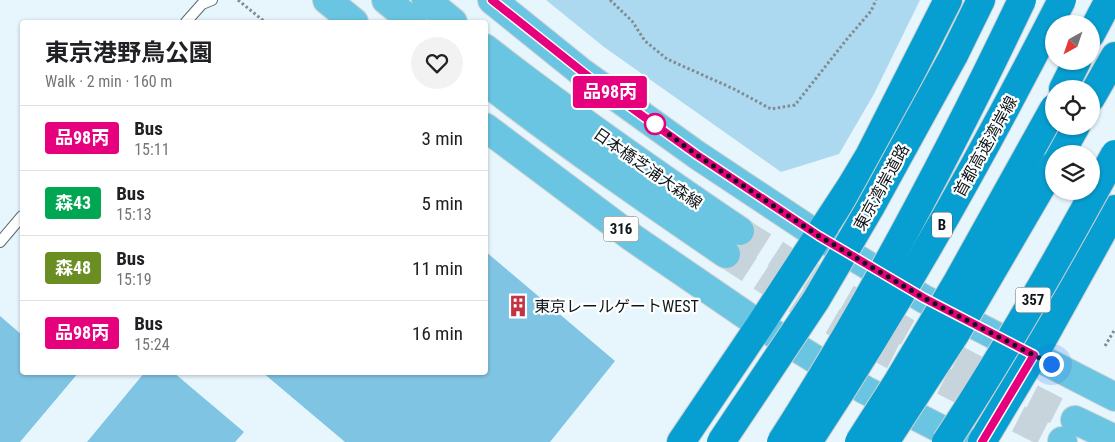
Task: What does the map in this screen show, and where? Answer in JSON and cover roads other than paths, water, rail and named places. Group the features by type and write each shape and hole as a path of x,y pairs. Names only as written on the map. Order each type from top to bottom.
{"highway":[{"path":"681,442 819,236 869,156 948,0"},
{"name":"東京湾岸道路","path":"722,442 816,300 870,208 954,55 981,0"},
{"name":"B","path":"781,442 840,346 952,144 1022,0"},
{"name":"首都高速湾岸線","path":"808,442 888,316 957,199 1016,91 1062,0"},
{"path":"1100,16 1108,0"},
{"path":"1100,82 1115,56"},
{"path":"859,442 956,284 1045,124"},
{"name":"357","path":"946,442 1016,331 1115,154"},
{"path":"885,442 956,333 1045,180"},
{"name":"357","path":"982,442 1034,355 1115,209"}],"main road":[{"path":"386,0 410,20"},
{"path":"426,0 451,20"},
{"path":"492,0 594,81 697,155 819,236 924,298 1115,397"},
{"name":"日本橋芝浦大森線","path":"488,50 554,102 646,168 740,231"},
{"name":"日本橋芝浦大森線","path":"488,83 612,176 726,254"},
{"name":"316","path":"488,130 633,238 760,325 865,390 966,442"},
{"path":"1067,434 1115,439"}],"lane":[{"path":"314,0 340,11"},
{"path":"188,20 205,1"},
{"path":"0,242 20,218"}],"tunnel":[{"path":"740,231 820,282 883,319 978,371 1075,420"},
{"path":"726,254 806,306 890,354 1062,441"}],"place":[{"name":"東京レールゲートWEST","path":"518,306"}]}
